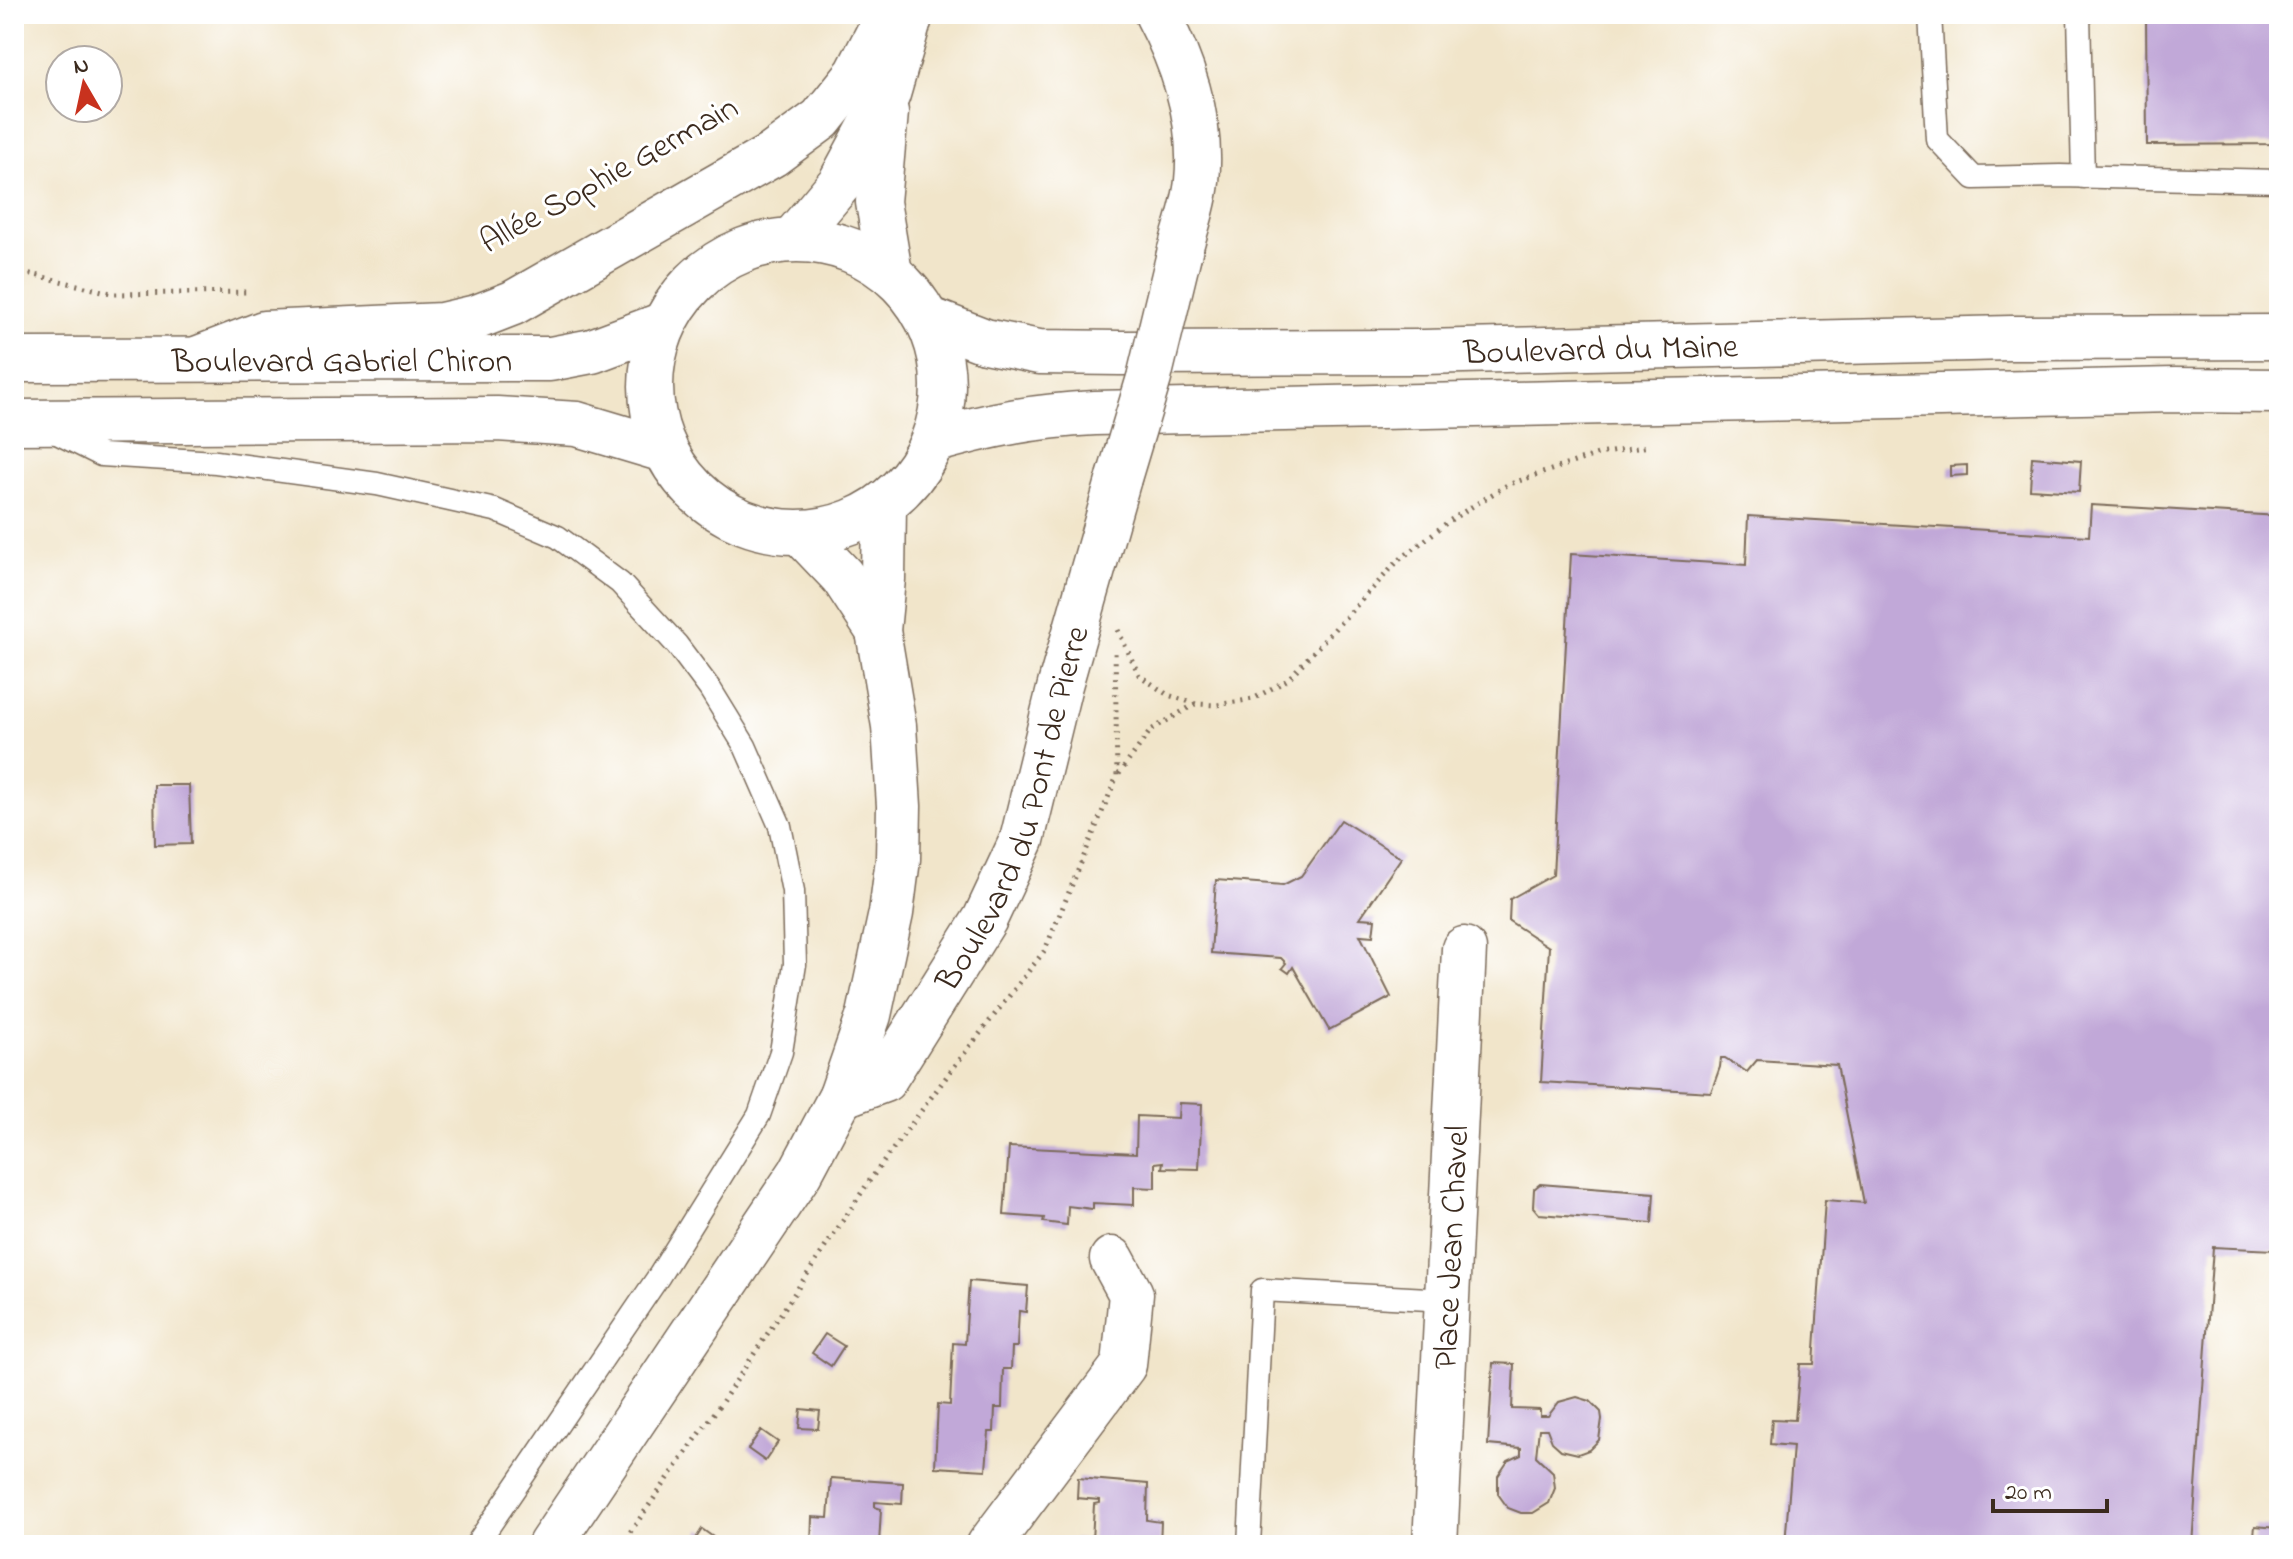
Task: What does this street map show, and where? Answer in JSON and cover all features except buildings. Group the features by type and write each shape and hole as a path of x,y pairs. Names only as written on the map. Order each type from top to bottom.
{"main road":[{"path":"199,358 264,333 442,325 477,317 513,303 772,155 821,119 857,74 888,14"},
{"path":"890,273 878,202 888,94 911,14"},
{"name":"Boulevard du Pont de Pierre","path":"841,1096 884,1080 985,919 1022,840 1060,685 1149,378 1197,183 1197,140 1190,96 1176,50 1157,14"},
{"path":"793,239 840,183 888,94"},
{"path":"793,239 828,243 861,254 890,273 911,294 928,319 941,358 943,400 933,441 921,465 904,486 884,504 845,524 801,533 759,528 721,512 688,485 664,450 653,420 649,387 653,355 664,324 685,290 716,263 753,246 793,239"},
{"name":"Boulevard du Maine","path":"928,319 985,341 1039,352 1423,352 2011,338 2279,337"},
{"name":"Boulevard Gabriel Chiron","path":"14,360 550,359 592,351 664,324"},
{"name":"Boulevard du Maine","path":"933,441 990,424 1041,416 1095,413 2279,391"},
{"name":"Boulevard Gabriel Chiron","path":"25,422 497,419 577,424 664,450"},
{"path":"878,631 883,579 884,504"},
{"path":"801,533 842,576 878,631"},
{"name":"Boulevard du Pont de Pierre","path":"550,1545 800,1173 841,1096 869,1015 891,913 898,859 899,806 894,726 878,631"},
{"name":"Place Jean Chavel","path":"1435,1545 1464,949"},
{"path":"989,1545 1124,1365 1131,1294 1112,1259"}],"lane":[{"path":"1930,14 1937,139 1974,178 2279,181"},
{"path":"2079,14 2083,177"},
{"path":"25,422 101,455 216,462 377,484 495,510 558,537 620,583 677,645 710,689 745,746 780,826 793,891 795,964 781,1052 759,1115 659,1276 476,1545"},
{"path":"1249,1545 1262,1290 1447,1300"}],"path":[{"path":"14,270 115,294 259,292"},
{"path":"1115,622 1139,675 1168,695 1196,704 1217,705 1253,699 1287,680 1398,561 1449,521 1507,485 1598,454 1658,444"},
{"path":"1117,776 1151,730 1196,704"}]}
